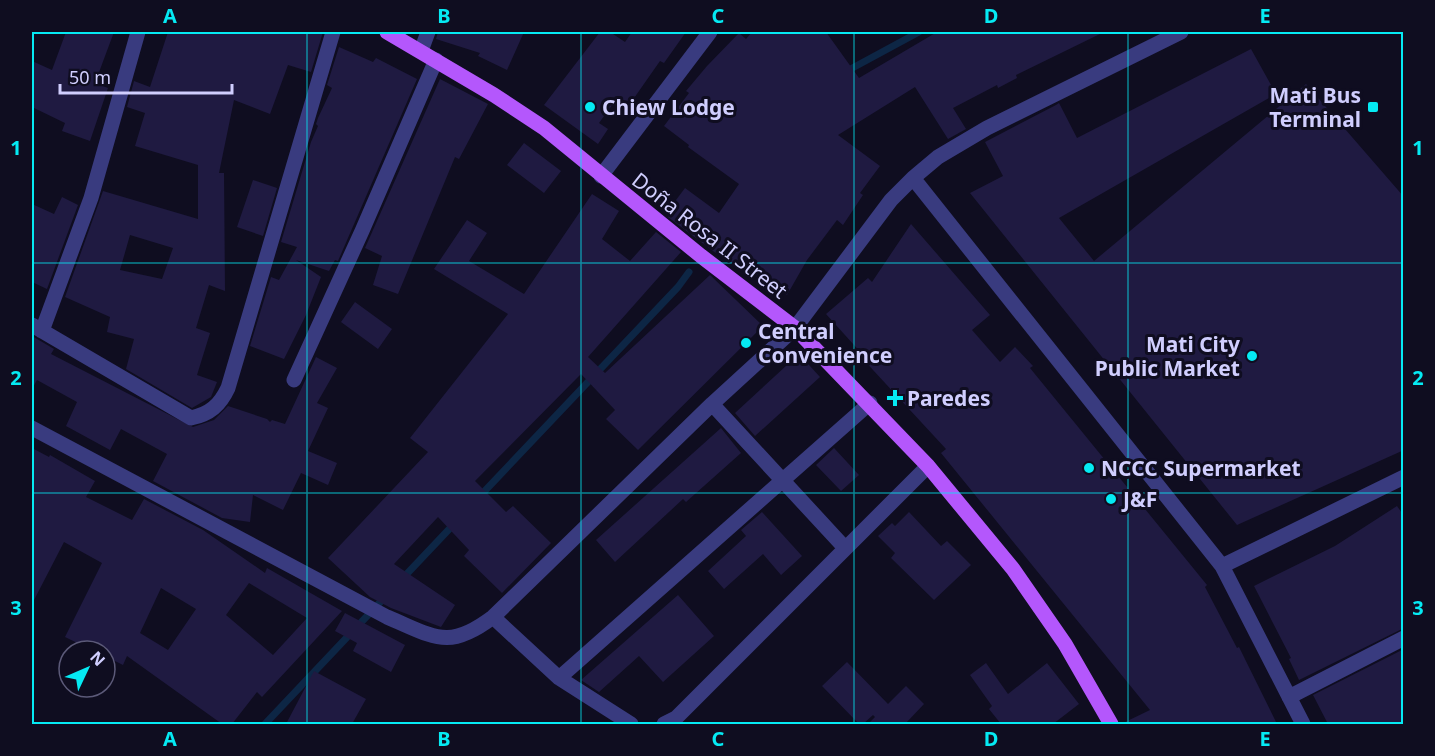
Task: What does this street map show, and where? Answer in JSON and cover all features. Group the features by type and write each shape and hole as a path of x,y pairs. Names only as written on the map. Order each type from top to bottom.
{"main road":[{"name":"Doña Rosa II Street","path":"387,32 544,128 601,176 795,328 870,403 928,466 1013,569 1065,644 1111,724"}],"street":[{"path":"138,32 91,198 37,328 191,418 204,415 222,401 228,388 333,32"},
{"path":"421,51 428,32"},
{"path":"601,176 710,32"},
{"path":"32,428 387,617 425,633 459,638 472,633 493,616 712,404 795,328 849,260 886,207 912,178 938,157 987,128 1181,32"},
{"path":"294,380 436,60"},
{"path":"912,178 1222,566 1303,724"},
{"path":"559,678 870,403"},
{"path":"712,404 844,548"},
{"path":"664,724 676,718 928,466"},
{"path":"1222,566 1404,477"},
{"path":"493,616 559,678 630,724"},
{"path":"1289,697 1404,638"}],"building":[{"path":"66,32 114,32 95,83 108,88 90,141 62,131 65,123 32,107 32,61 52,70"},
{"path":"168,32 323,32 311,72 288,65 270,114 234,100 219,173 224,173 225,291 209,285 196,328 210,333 197,375 217,382 211,397 192,408 126,369 134,339 107,332 110,317 65,297 103,191 198,219 198,165 135,146 145,113 127,107 134,81 150,87","holes":["130,235 173,248 162,279 120,270"]},
{"path":"438,32 524,32 507,70 478,56 480,53 436,39"},
{"path":"600,32 610,32 625,42 632,32 686,32 664,63 660,61 632,101 630,99 626,103 618,97 599,123 608,129 598,144 544,105"},
{"path":"752,32 826,32 859,78 937,32 1104,32 1016,75 1017,78 998,88 997,85 953,108 966,129 948,139 915,87 838,135 880,166 860,193 863,195 843,225 837,220 807,260 787,295 725,260 668,217 670,215 667,212 685,188 719,213 739,184 688,147 689,145 664,126 689,93 686,91 707,66 739,33 746,39"},
{"path":"339,47 373,62 376,58 417,79 338,261 335,260 329,271 296,260 321,277 306,315 284,359 250,346 271,277 279,280 297,247 281,242 311,142 318,126 316,124 332,88 327,85"},
{"name":"Mati City Public Market","path":"1251,49 1276,94 1059,218 1094,261 1306,84 1404,197 1404,450 1237,525 970,193 1003,176 985,142 1059,103 1077,138"},
{"path":"440,79 488,104 459,159 455,157 398,294 373,285 382,256 365,248"},
{"path":"524,143 561,171 544,193 507,165"},
{"path":"253,180 277,188 263,236 237,227"},
{"path":"592,194 619,211 602,239 630,261 656,232 681,252 588,357 605,373 710,275 763,326 638,450 606,419 615,410 581,374 475,481 506,512 513,506 551,543 502,593 464,556 469,550 438,517 394,564 455,605 441,627 391,608 370,597 328,558 428,452 410,438 508,314 434,269 467,220 487,233 469,261 524,294"},
{"path":"62,197 78,205 47,289 32,282 32,204 54,214"},
{"path":"911,224 990,315 972,330 1000,362 1015,347 1033,366 1030,368 1207,585 1205,587 1237,648 1239,647 1277,724 1121,724 1150,710 941,453 946,449 861,357 863,355 826,314 868,278 872,282"},
{"path":"355,302 392,329 378,349 341,322"},
{"path":"32,336 54,349 51,354 193,427 214,420 228,406 270,422 272,420 285,424 316,357 337,368 317,403 328,408 308,451 337,463 328,485 301,473 283,510 253,495 250,522 222,518 153,481 167,454 121,429 110,450 66,426 77,402 37,380 32,389"},
{"path":"799,354 820,377 755,436 735,413"},
{"path":"721,428 741,453 686,502 683,499 615,562 596,540"},
{"path":"32,448 49,457 50,455 95,481 86,497 132,520 144,499 203,530 265,573 267,568 342,611 262,697 257,692 232,724 222,724 127,656 123,665 117,662 117,639 69,639 65,637 102,563 64,542 32,604","holes":["249,583 307,618 273,655 226,615","161,588 196,609 168,650 140,633"]},
{"path":"834,448 859,475 841,491 816,465"},
{"path":"1397,506 1404,516 1404,628 1299,680 1289,659 1291,658 1254,586 1335,546"},
{"path":"762,512 802,556 781,575 763,554 724,589 708,571 746,536 741,530"},
{"path":"909,512 941,546 947,541 971,565 934,600 891,558 895,553 878,536 892,523 895,526"},
{"path":"678,595 714,636 663,682 639,656 599,692 581,680"},
{"path":"345,613 405,645 391,672 353,651 357,643 335,631"},
{"path":"1404,649 1404,724 1328,724 1313,695"},
{"path":"847,662 888,704 906,686 924,704 907,724 868,724 875,717 873,715 863,724 859,724 822,686"},
{"path":"986,663 1008,694 1047,663 1079,704 1053,724 1001,724 989,709 992,706 970,675"},
{"path":"314,671 366,699 352,724 286,724"}],"waterway":[{"path":"845,72 919,32"},
{"path":"480,496 678,287 689,272"},
{"path":"402,579 454,524"},
{"path":"265,724 386,596"}],"place":[{"name":"Chiew Lodge","path":"590,107"},
{"name":"Mati Bus Terminal","path":"1373,107"},
{"name":"Central Convenience","path":"746,343"},
{"name":"Mati City Public Market","path":"1252,356"},
{"name":"Paredes","path":"895,398"},
{"name":"NCCC Supermarket","path":"1089,468"},
{"name":"J&F","path":"1111,499"}]}
